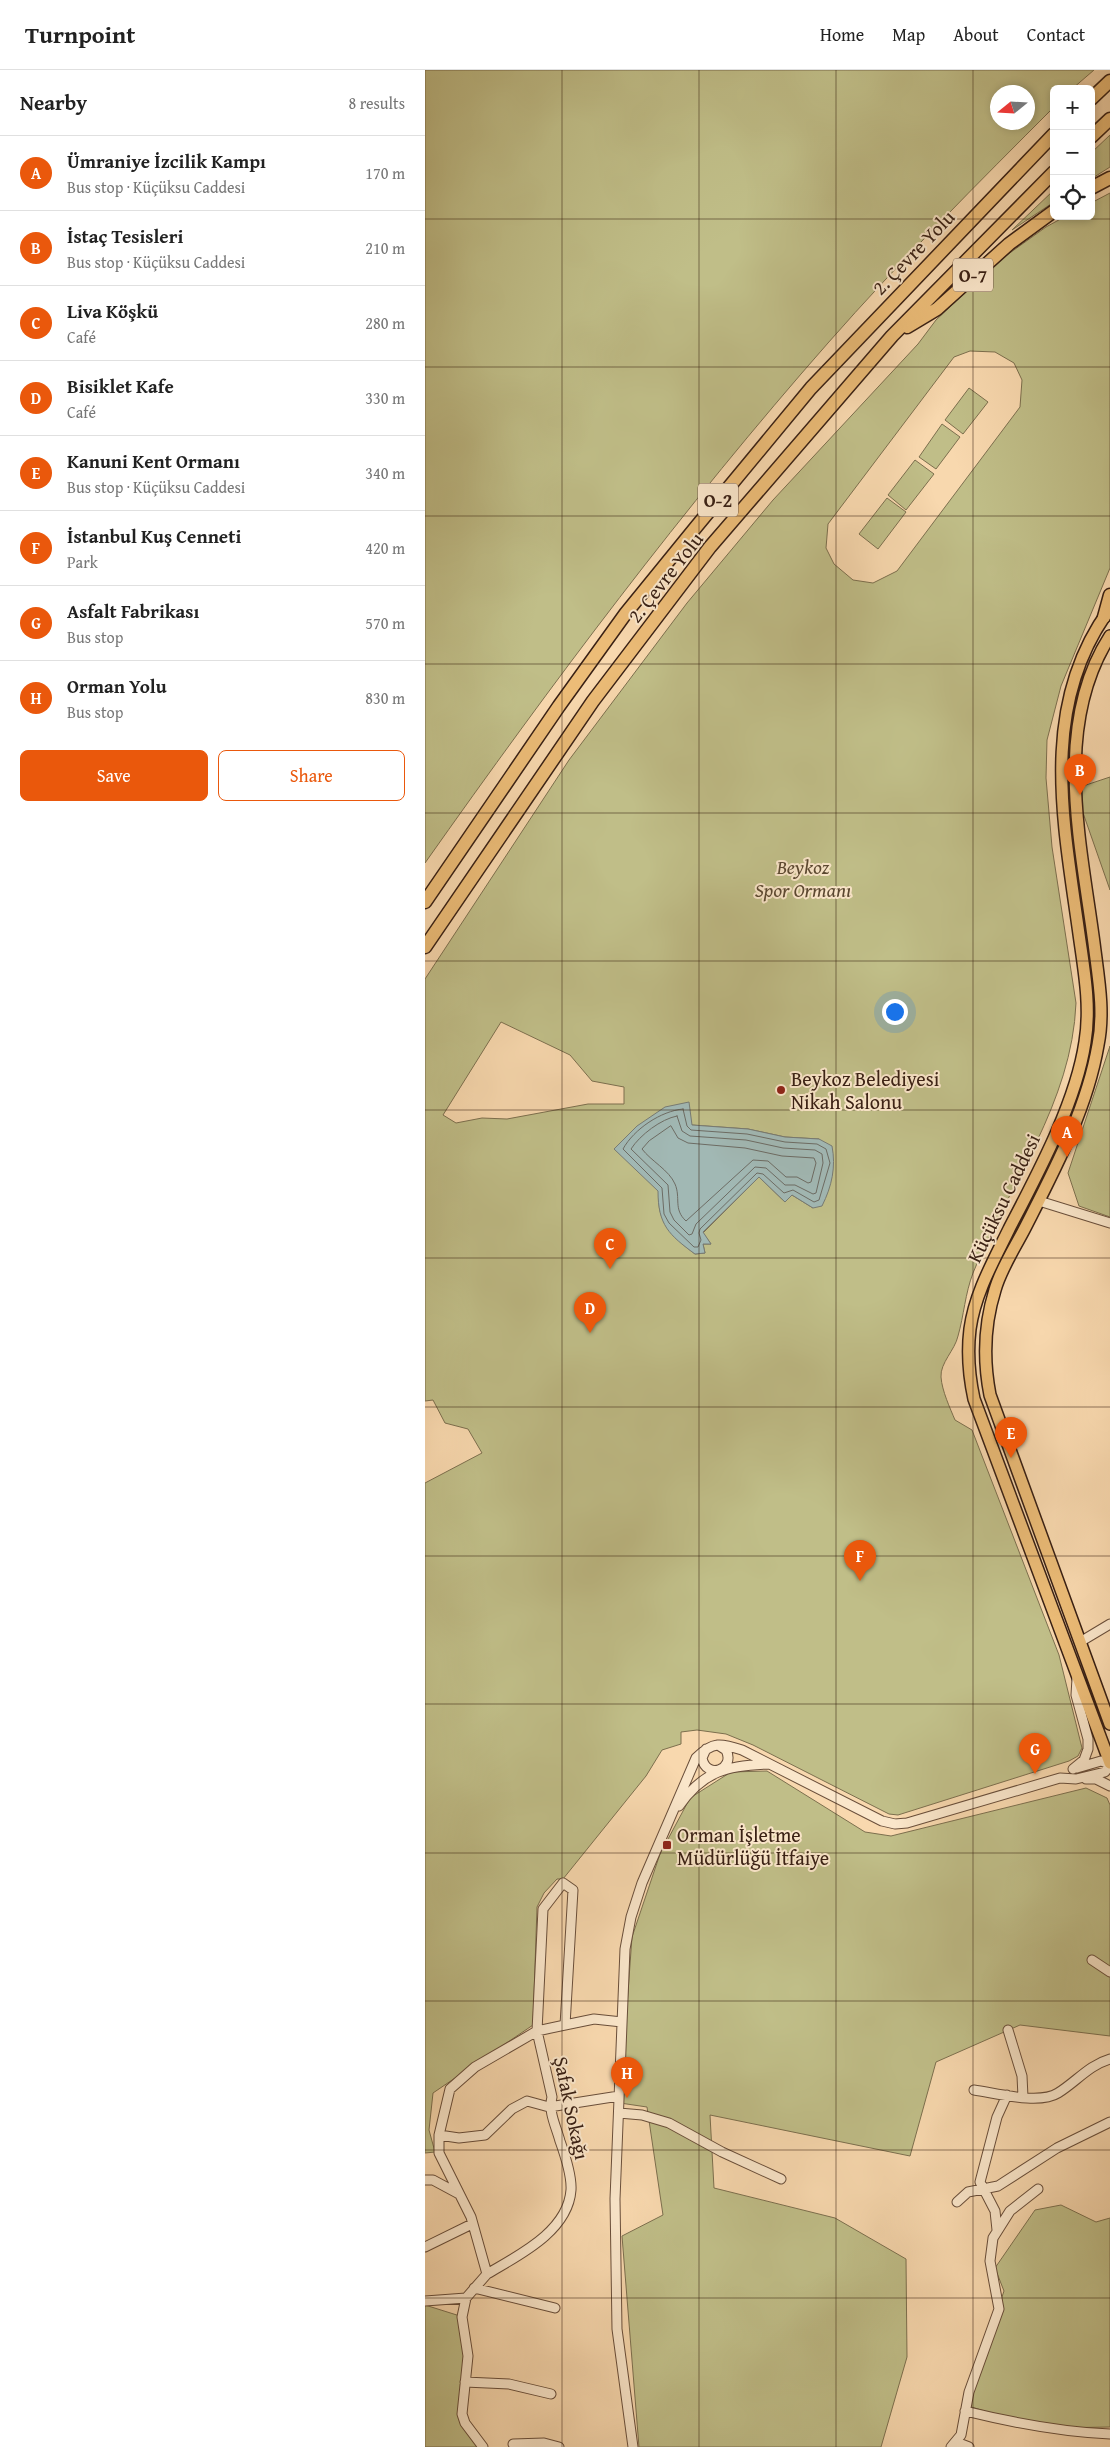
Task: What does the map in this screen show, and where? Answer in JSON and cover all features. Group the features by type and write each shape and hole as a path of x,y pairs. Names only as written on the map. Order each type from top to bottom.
{"highway":[{"path":"1095,95 1110,82"},
{"path":"1095,133 1110,120"},
{"name":"2. Çevre Yolu","path":"425,902 559,706 626,613 696,527 811,388 932,259 1050,138"},
{"name":"2. Çevre Yolu","path":"425,947 599,694 710,548 892,336 1051,175"},
{"path":"1095,186 1110,178"},
{"name":"O-7","path":"892,336 937,309 1009,244 1050,214"},
{"path":"1107,612 1110,595"}],"main road":[{"name":"Küçüksu Caddesi","path":"1107,612 1084,653 1068,702 1060,755 1064,823 1087,1007 1085,1042 1071,1093 1044,1159 982,1284 970,1328 968,1360 974,1399 1110,1764"},
{"name":"Küçüksu Caddesi","path":"1110,636 1101,651 1083,704 1074,756 1077,822 1101,995 1105,1006 1099,1044 1084,1098 1057,1165 995,1288 986,1331 984,1361 990,1395 1110,1724"},
{"path":"1063,742 1077,741"},
{"path":"1087,1007 1105,1006"},
{"path":"1027,1195 1039,1201"},
{"path":"992,1264 1004,1271"},
{"path":"1048,1594 1061,1590"}],"street":[{"path":"1039,1201 1110,1223"},
{"path":"1080,1642 1110,1624"},
{"path":"633,2447 617,2329 615,2199 625,1949 631,1917 642,1883 696,1758 711,1746 723,1745 743,1750 882,1821 895,1824 907,1823 1060,1778 1084,1760 1089,1750 1076,1695 1077,1673"},
{"path":"711,1746 702,1758 705,1766 711,1770 720,1771"},
{"path":"711,1746 723,1748 728,1754 728,1763 720,1771"},
{"path":"1073,1769 1101,1761 1110,1764 1105,1772 1076,1779"},
{"path":"670,1818 687,1795 701,1781 720,1771 744,1765 770,1764"},
{"path":"1060,1778 1096,1779 1110,1786"},
{"name":"Şafak Sokağı","path":"466,2298 487,2274 549,2234 565,2210 571,2190 565,2156 549,2107 552,2097 537,2031 543,1909 563,1883 573,1890 565,2025"},
{"path":"1092,1960 1110,1972"},
{"path":"487,2274 473,2224 439,2153 439,2135 450,2089 475,2068 537,2031 595,2019 623,2022"},
{"path":"1009,2030 1022,2076 1023,2097"},
{"path":"974,2090 1023,2097 1041,2098 1056,2095 1084,2072 1110,2059"},
{"path":"997,2230 995,2211 980,2182 997,2117 1007,2095"},
{"path":"439,2135 459,2138 485,2135 512,2109 527,2101 549,2107 619,2096"},
{"path":"619,2113 642,2115 669,2123 722,2152 781,2179"},
{"path":"957,2202 968,2192 998,2186 1057,2148 1110,2122"},
{"path":"425,2180 433,2180 459,2194"},
{"path":"969,2447 954,2445 961,2435 969,2392 999,2309 990,2261 993,2238 1010,2211 1038,2188"},
{"path":"425,2247 473,2224"},
{"path":"474,2288 555,2308"},
{"path":"425,2301 466,2298 462,2317 468,2356 463,2414 465,2423 483,2447"},
{"path":"465,2382 509,2384 551,2394"},
{"path":"965,2411 1019,2425 1072,2432 1110,2434"},
{"path":"513,2444 544,2443 559,2447"}],"green space":[{"path":"425,70 1094,70 1077,85 1050,85 1050,111 1035,126 1035,85 990,85 990,130 1031,130 883,282 774,405 620,597 521,729 425,863"},
{"path":"1110,135 1110,167 1095,176 1095,175 1095,149"},
{"name":"Beykoz Spor Ormanı","path":"1110,193 1110,568 1061,686 1047,740 1046,778 1052,847 1076,1003 1072,1040 1063,1075 1051,1109 1037,1142 973,1273 958,1336 945,1362 941,1377 955,1420 972,1430 1059,1655 1082,1748 1078,1756 1069,1761 898,1815 889,1814 753,1745 726,1734 697,1730 681,1732 681,1744 662,1750 646,1776 563,1879 557,1879 544,1893 537,1907 533,2025 433,2093 429,2130 435,2152 425,2153 425,1483 482,1453 468,1429 445,1423 433,1400 425,1401 425,979 569,760 687,603 773,500 918,344 936,320 1000,260 1059,220 1095,220 1095,201","holes":["970,351 995,352 1014,363 1022,380 1020,407 897,571 873,583 853,580 834,564 826,548 828,524 954,357","501,1022 570,1055 592,1081 624,1087 624,1104 588,1104 507,1119 482,1118 456,1123 443,1115","692,1125 748,1129 785,1137 819,1139 813,1208 792,1195 785,1202 759,1177 703,1233 711,1244 703,1244 705,1253 695,1254 676,1238 664,1223 659,1208 664,1178"]},
{"path":"1050,194 1050,205 1012,230"},
{"path":"969,388 988,402 963,434 945,420"},
{"path":"942,424 960,437 936,469 919,457"},
{"path":"915,460 934,474 906,510 888,495"},
{"path":"887,498 906,512 878,549 859,534"},
{"path":"1110,777 1110,890 1082,810 1080,787"},
{"path":"1110,1046 1110,1217 1079,1206 1068,1173"},
{"path":"767,1771 865,1832 891,1836 1086,1788 1107,1798 1110,1805 1110,2036 1020,2025 936,2062 910,2156 710,2115 714,2188 835,2218 906,2259 907,2357 881,2447 639,2447 622,2236 663,2215 647,2107 620,2103 632,1937 660,1854 690,1798 731,1772"},
{"path":"1061,2205 1096,2222 1110,2218 1110,2427 1054,2428 1007,2418 965,2405 1004,2291 995,2268 1035,2210"},
{"path":"425,2305 460,2316 465,2356 460,2418 478,2447 425,2447"}],"water":[{"path":"689,1102 692,1125 748,1129 785,1137 819,1139 832,1146 834,1161 832,1176 822,1206 813,1208 792,1195 785,1202 759,1177 703,1232 711,1244 703,1244 705,1253 695,1254 678,1241 663,1221 660,1213 658,1191 614,1149 637,1126 665,1107"}],"place":[{"name":"İstaç Tesisleri","path":"1080,795"},
{"name":"Beykoz Belediyesi Nikah Salonu","path":"781,1090"},
{"name":"Ümraniye İzcilik Kampı","path":"1067,1157"},
{"name":"Liva Köşkü","path":"610,1269"},
{"name":"Bisiklet Kafe","path":"590,1333"},
{"name":"Kanuni Kent Ormanı","path":"1011,1458"},
{"name":"İstanbul Kuş Cenneti","path":"860,1581"},
{"name":"Asfalt Fabrikası","path":"1035,1774"},
{"name":"Orman İşletme Müdürlüğü İtfaiye","path":"667,1845"},
{"name":"Orman Yolu","path":"627,2098"}]}
